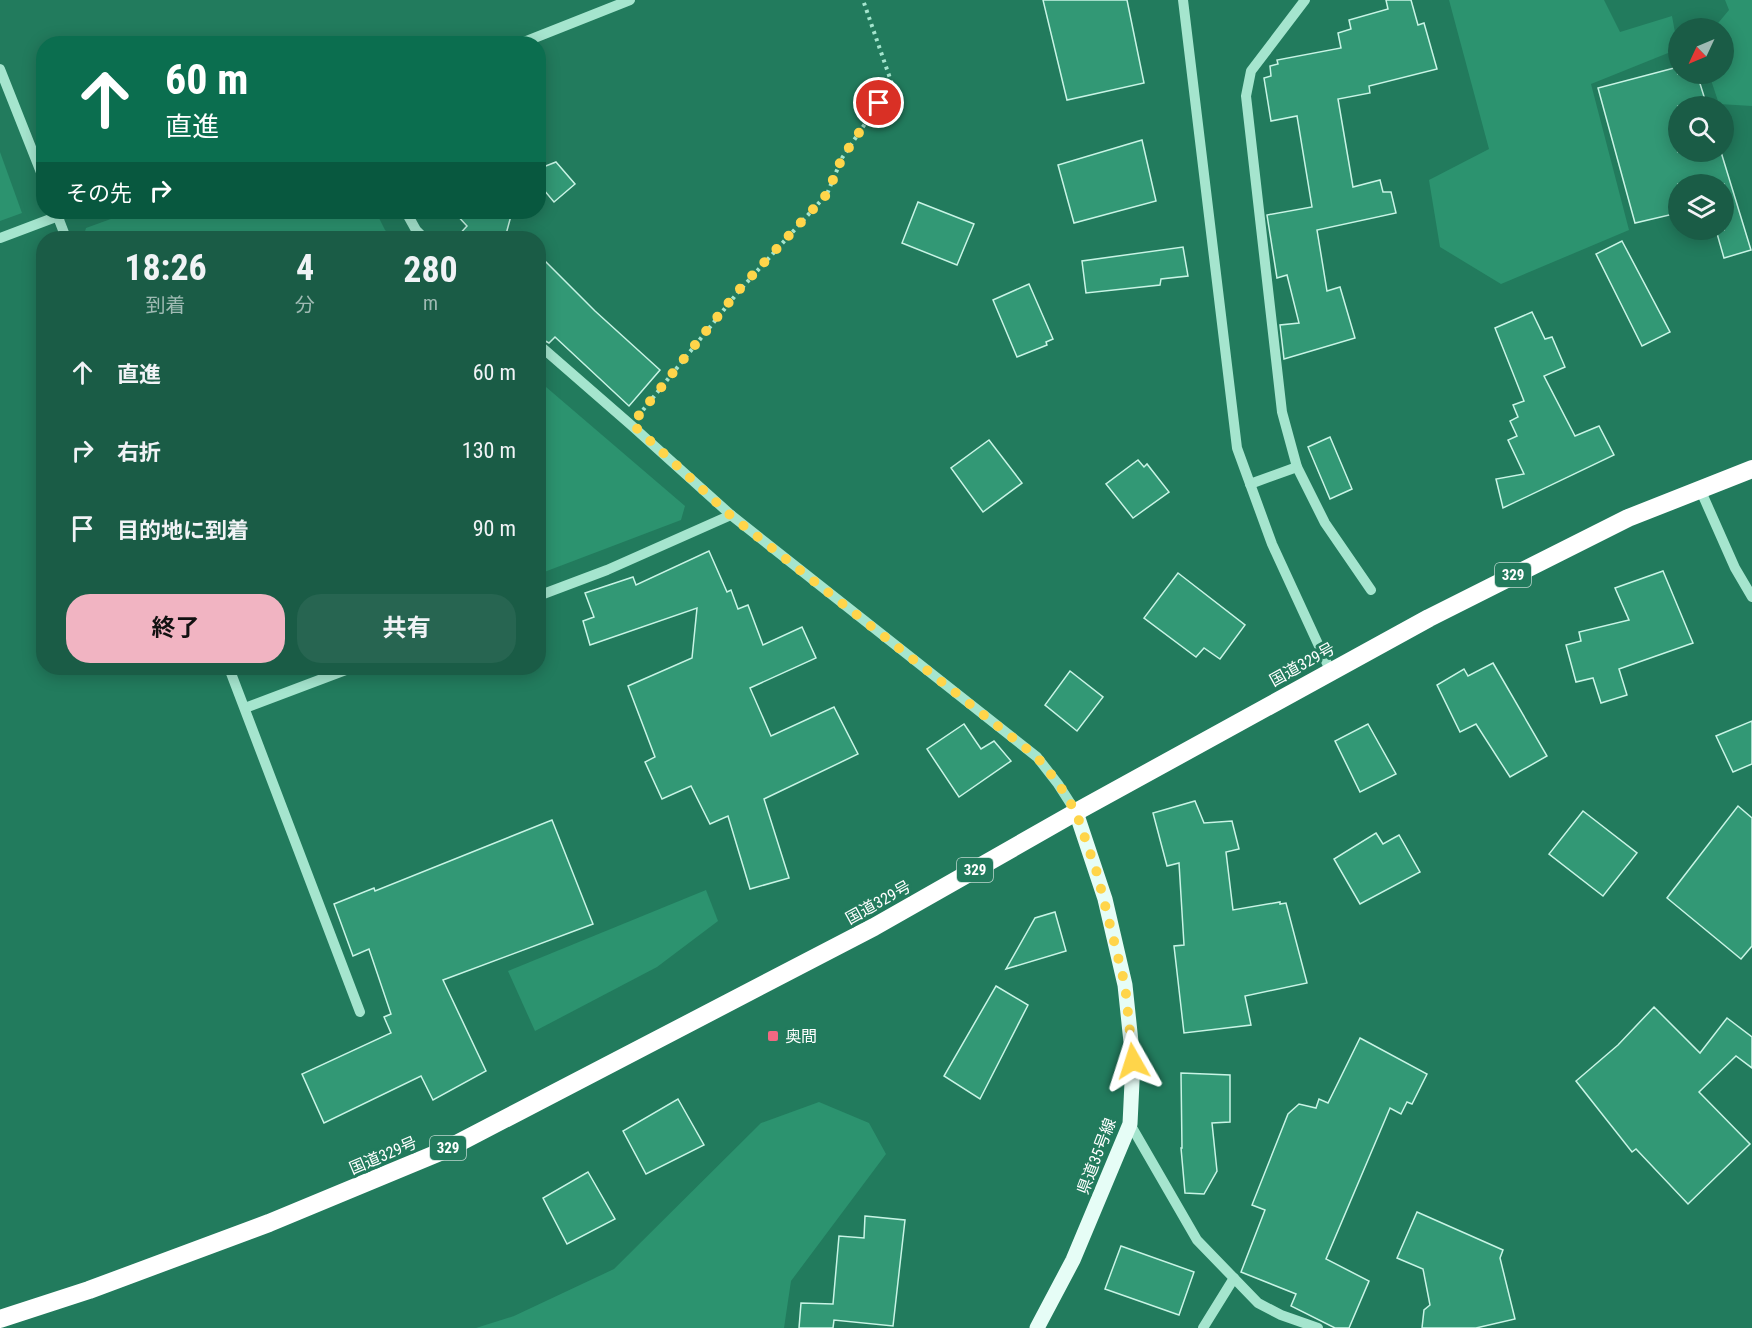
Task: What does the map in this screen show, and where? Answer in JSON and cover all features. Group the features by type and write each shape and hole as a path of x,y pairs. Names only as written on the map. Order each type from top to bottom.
{"highway":[{"name":"国道329号","path":"0,1319 89,1290 269,1223 445,1150 874,927 1330,670 1429,618 1628,518 1752,469"}],"main road":[{"name":"県道35号線","path":"1037,1328 1073,1260 1130,1124 1133,1061 1125,985 1105,899 1076,812"}],"street":[{"path":"539,36 630,0"},
{"path":"1183,0 1237,448 1272,544 1330,670"},
{"path":"1305,0 1251,71 1246,96 1282,412 1297,467 1326,523 1371,590"},
{"path":"0,69 36,160"},
{"path":"0,238 45,219"},
{"path":"546,351 632,424 730,515 1037,757 1058,783 1076,812"},
{"path":"1250,484 1297,467"},
{"path":"1700,489 1735,568 1752,597"},
{"path":"546,593 607,570 730,515"},
{"path":"232,675 360,1012"},
{"path":"245,708 332,675"},
{"path":"1130,1124 1197,1240 1258,1303 1281,1315 1318,1328"},
{"path":"1203,1328 1234,1278"}],"path":[{"path":"632,424 738,291 827,194 842,158 892,84 863,0"}],"green space":[{"path":"1449,0 1604,0 1620,32 1672,16 1672,18 1668,18 1668,53 1591,84 1629,230 1501,284 1440,247 1429,180 1489,149"},
{"path":"1725,0 1752,0 1752,106 1734,105 1734,96 1716,96 1712,84 1734,84 1734,18 1722,18 1729,10"},
{"path":"0,152 22,213 0,221"},
{"path":"111,219 380,219 386,231 85,231 86,228"},
{"path":"546,387 685,506 681,520 546,571"},
{"path":"706,890 718,921 657,967 535,1031 508,971"},
{"path":"819,1102 869,1123 886,1154 791,1281 784,1328 476,1328 514,1316 614,1269 761,1123"}],"building":[{"path":"1043,0 1127,0 1144,83 1067,100"},
{"path":"1386,0 1411,0 1418,25 1424,23 1437,69 1369,86 1370,93 1338,99 1353,187 1380,180 1383,192 1391,192 1396,213 1317,230 1327,291 1340,287 1355,338 1284,359 1280,325 1299,323 1287,275 1277,278 1267,215 1312,207 1297,116 1271,121 1264,78 1271,76 1270,66 1278,64 1277,60 1341,48 1338,33 1351,29 1349,20 1388,9"},
{"path":"1668,70 1668,84 1700,84 1704,96 1668,96 1668,162 1724,162 1728,174 1668,174 1668,215 1635,223 1598,88"},
{"path":"1142,140 1156,201 1074,223 1058,165"},
{"path":"556,162 575,184 554,202 546,192 546,166"},
{"path":"1734,194 1751,250 1724,258 1719,240 1734,240"},
{"path":"918,202 974,224 957,265 902,243"},
{"path":"460,219 510,219 507,231 462,231 467,226"},
{"path":"1622,241 1670,332 1642,346 1596,254"},
{"path":"1183,247 1188,276 1161,279 1160,285 1086,293 1082,261"},
{"path":"546,262 595,311 660,370 629,406 555,337 549,343 546,341"},
{"path":"1029,284 1053,339 1046,342 1047,345 1017,357 993,300"},
{"path":"1532,312 1545,339 1552,337 1565,367 1544,376 1575,436 1599,426 1614,455 1503,508 1496,479 1524,474 1508,440 1517,436 1510,421 1518,417 1513,405 1524,401 1495,328"},
{"path":"1330,437 1352,489 1330,499 1308,447"},
{"path":"989,440 1022,483 983,512 951,468"},
{"path":"1138,460 1144,467 1147,464 1169,492 1133,518 1106,484"},
{"path":"709,551 727,592 731,590 738,609 748,605 763,645 802,627 816,658 750,688 771,736 834,707 858,754 764,799 789,878 750,889 728,816 710,824 691,786 662,799 645,762 655,757 628,686 692,658 697,608 590,645 583,621 594,617 585,593 633,577 636,585"},
{"path":"1663,571 1693,643 1619,669 1627,695 1601,703 1593,678 1576,682 1566,645 1581,641 1579,632 1629,620 1615,588"},
{"path":"1178,573 1245,625 1220,659 1204,648 1196,657 1144,618"},
{"path":"1493,663 1547,756 1510,777 1476,724 1460,732 1437,685 1464,669 1468,676"},
{"path":"1070,671 1103,697 1077,731 1045,705"},
{"path":"1752,721 1752,764 1733,772 1716,736"},
{"path":"964,724 981,749 994,741 1011,761 959,797 927,749"},
{"path":"1368,724 1396,774 1360,792 1335,741"},
{"path":"1195,801 1204,823 1232,821 1239,849 1226,852 1233,910 1286,903 1307,983 1245,996 1251,1025 1184,1033 1174,946 1184,945 1179,863 1167,866 1153,813"},
{"path":"1738,806 1752,818 1752,946 1741,959 1667,898"},
{"path":"1583,811 1637,853 1603,896 1549,854"},
{"path":"552,820 593,924 443,980 486,1071 433,1100 421,1076 324,1123 302,1074 391,1033 384,1017 391,1014 369,949 353,956 334,904 374,888 375,891"},
{"path":"1376,833 1383,844 1399,835 1420,872 1360,904 1334,859"},
{"path":"1055,912 1066,951 1006,969 1035,918"},
{"path":"996,986 1028,1005 980,1099 944,1076"},
{"path":"1654,1007 1700,1053 1727,1018 1752,1037 1752,1068 1736,1056 1699,1092 1750,1144 1688,1204 1636,1149 1632,1152 1576,1081 1618,1045"},
{"path":"1360,1038 1427,1074 1412,1104 1407,1102 1401,1114 1390,1108 1326,1259 1369,1281 1349,1328 1335,1328 1291,1306 1296,1294 1241,1272 1265,1210 1252,1205 1288,1114 1299,1104 1316,1108 1319,1099 1328,1103"},
{"path":"1181,1073 1230,1075 1230,1122 1212,1123 1217,1171 1204,1194 1185,1193 1181,1148"},
{"path":"678,1099 704,1145 646,1174 623,1131"},
{"path":"588,1172 615,1219 567,1244 543,1198"},
{"path":"1417,1212 1503,1250 1500,1258 1515,1319 1476,1328 1422,1328 1424,1310 1430,1305 1423,1269 1397,1258"},
{"path":"865,1216 905,1220 893,1326 834,1320 833,1328 799,1328 801,1303 833,1304 839,1236 864,1238"},
{"path":"1121,1246 1194,1272 1179,1315 1105,1289"}],"place":[{"name":"奥間","path":"773,1036"}],"route":[{"path":"879,103 842,158 827,194 738,291 632,424 730,515 1037,757 1058,783 1076,812 1105,899 1125,985 1133,1061"}]}
